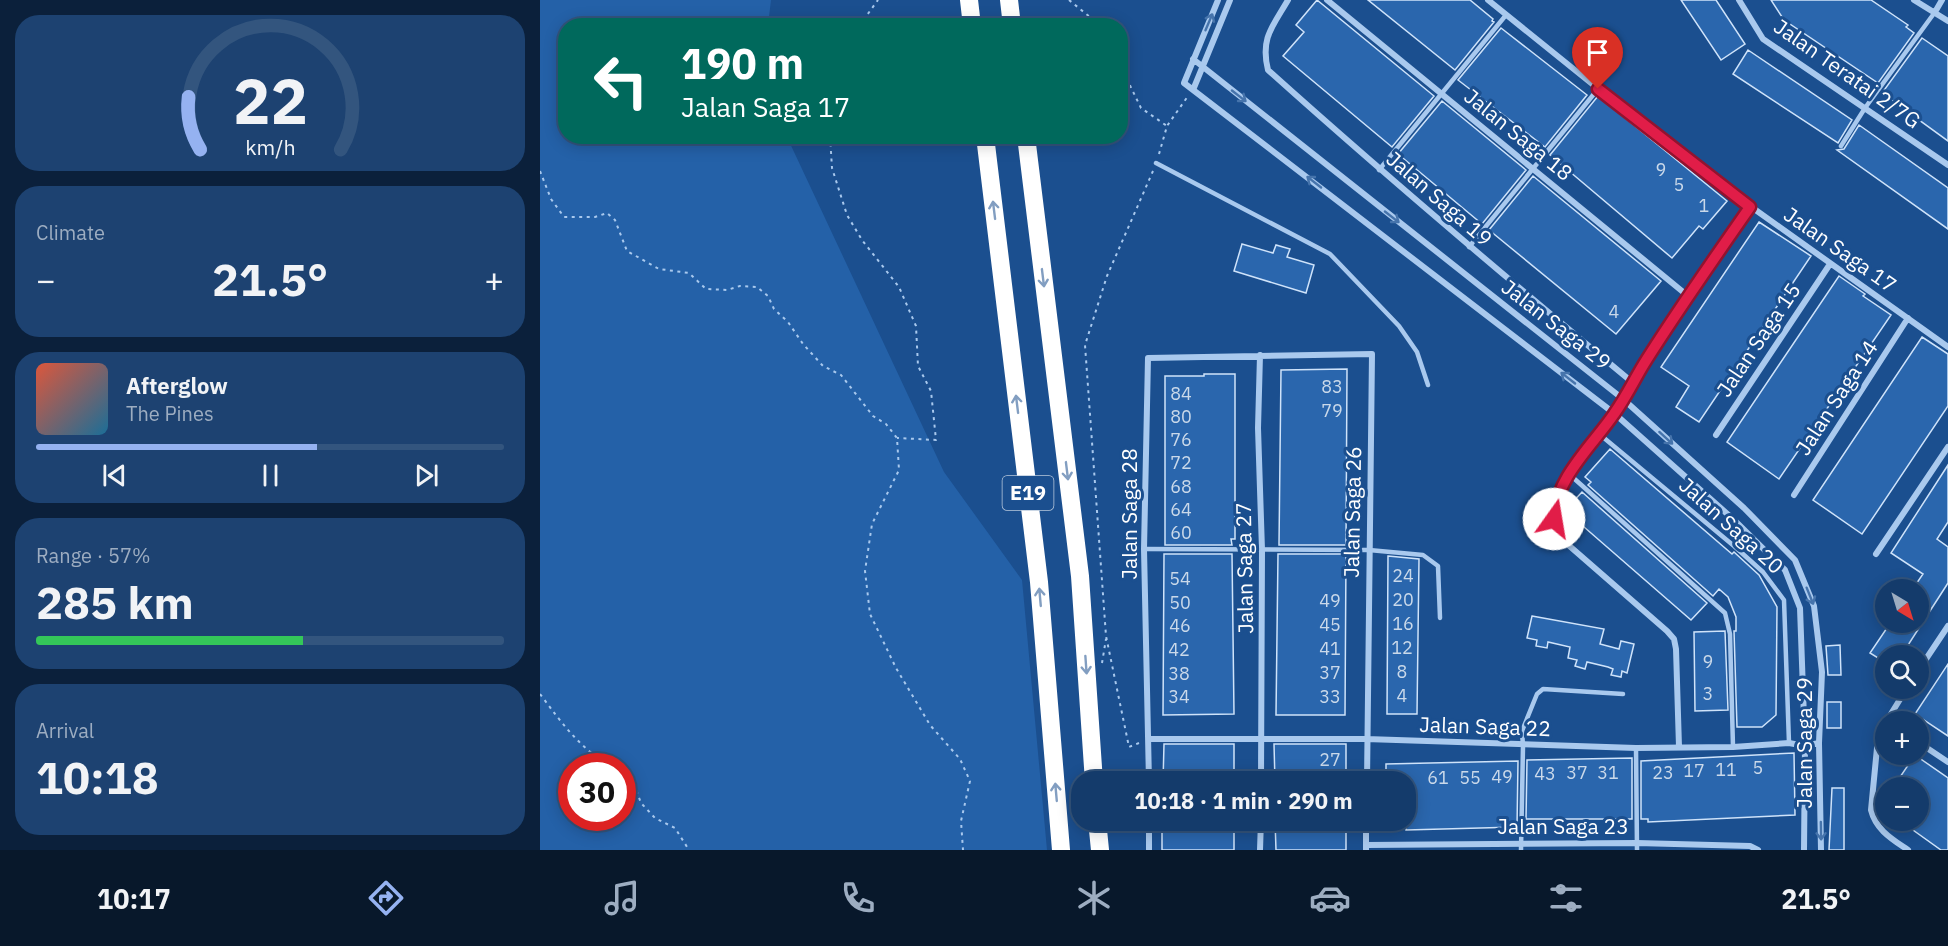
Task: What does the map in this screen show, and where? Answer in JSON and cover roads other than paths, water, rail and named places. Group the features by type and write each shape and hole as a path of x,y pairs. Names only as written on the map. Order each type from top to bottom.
{"highway":[{"path":"969,0 971,18"},
{"path":"1009,0 1011,18"},
{"name":"E19","path":"986,144 1039,582 1061,850"},
{"name":"E19","path":"1027,144 1080,576 1093,771"},
{"path":"1098,831 1100,850"}],"street":[{"path":"1193,60 1218,0"},
{"path":"1193,90 1230,0"},
{"name":"Jalan Saga 19","path":"1288,0 1267,37 1264,54 1268,70 1379,170 1632,382"},
{"name":"Jalan Saga 18","path":"1327,0 1688,296"},
{"name":"Jalan Saga 17","path":"1488,0 1750,207 1948,346"},
{"name":"Jalan Teratai 2/7G","path":"1739,0 1763,39 1948,165"},
{"path":"1914,0 1948,21"},
{"path":"1935,12 1941,0"},
{"name":"Jalan Saga 29","path":"1804,850 1805,746 1800,608 1785,570 1733,519 1615,414 1193,90 1184,82 1193,60 1623,399 1744,508 1795,560 1814,606 1822,672 1819,743 1821,850"},
{"path":"1679,747 1674,639 1558,536 1554,519 1554,503 1569,474 1598,433 1615,414 1632,382 1688,296 1750,207"},
{"name":"Jalan Saga 15","path":"1716,435 1830,264"},
{"name":"Jalan Saga 14","path":"1794,495 1908,318"},
{"name":"Jalan Saga 26","path":"1260,355 1372,354 1367,771"},
{"name":"Jalan Saga 28","path":"1149,771 1144,549 1148,358 1260,355"},
{"name":"Jalan Saga 27","path":"1260,355 1258,428 1262,550 1261,771"},
{"path":"1876,554 1948,447"},
{"path":"1929,654 1948,626"},
{"path":"1941,636 1948,641"},
{"name":"Jalan Saga 22","path":"1150,739 1366,739 1636,748 1733,747 1789,743 1805,746 1819,743"},
{"path":"1929,749 1948,762"},
{"path":"1875,765 1871,810 1873,820 1882,831 1908,850"},
{"path":"1149,831 1149,850"},
{"path":"1260,850 1261,831"},
{"path":"1366,831 1366,847"},
{"name":"Jalan Saga 23","path":"1366,847 1750,846 1758,850"}],"lane":[{"path":"1841,146 1865,108 1935,12"},
{"path":"1379,170 1506,15"},
{"path":"1469,247 1598,89"},
{"path":"1156,163 1330,254 1399,326 1417,352 1428,386"},
{"name":"Jalan Saga 20","path":"1598,433 1763,572 1784,600 1789,743"},
{"path":"1569,474 1725,613 1730,634 1733,747"},
{"path":"1144,549 1369,550 1423,555 1438,566 1440,618"},
{"path":"1521,847 1522,731 1537,694 1543,689 1623,694"},
{"path":"1636,748 1637,846"}]}
